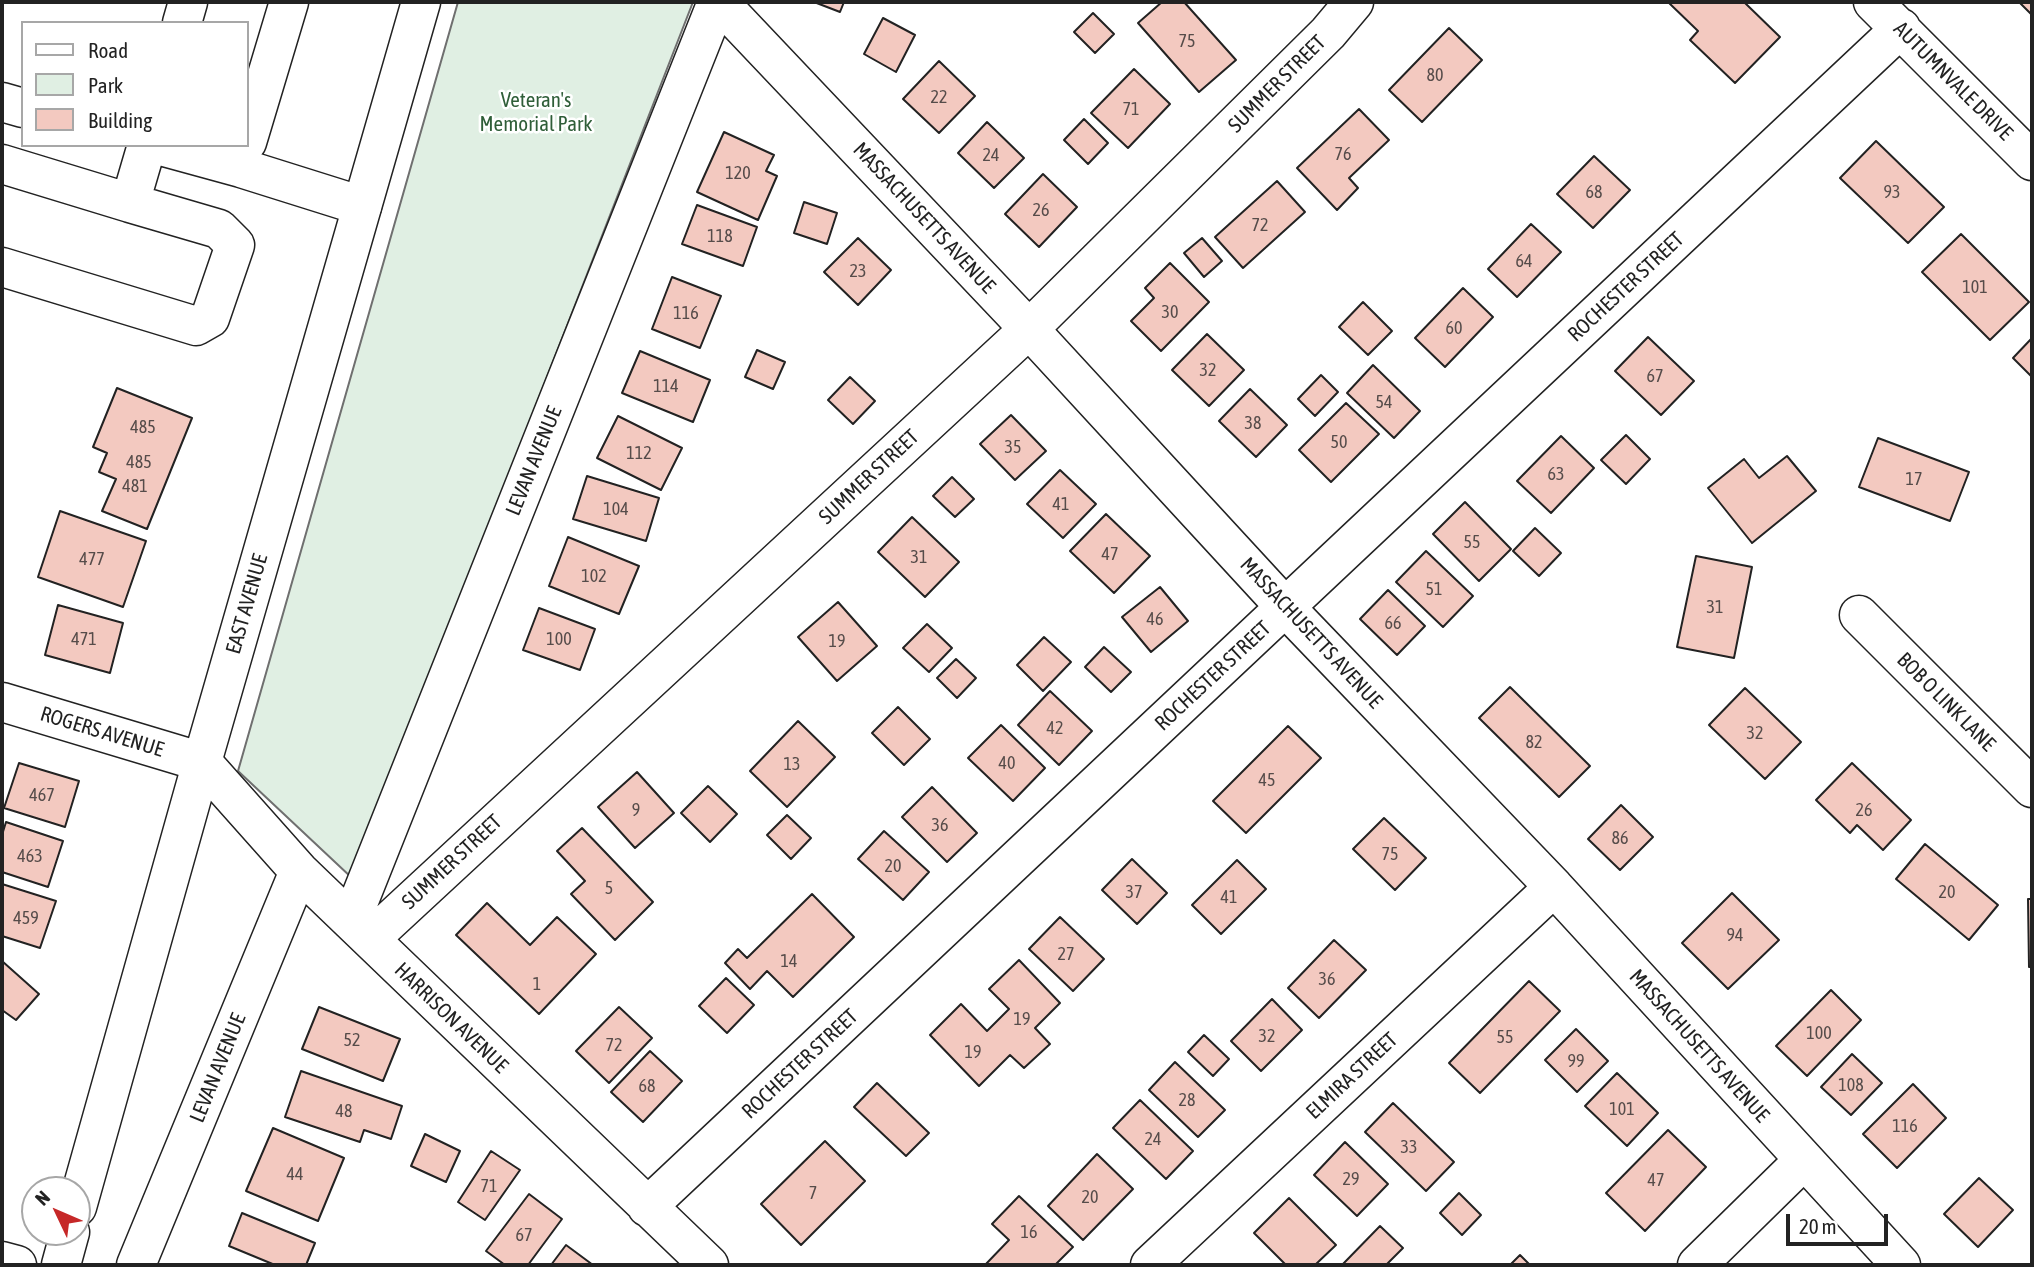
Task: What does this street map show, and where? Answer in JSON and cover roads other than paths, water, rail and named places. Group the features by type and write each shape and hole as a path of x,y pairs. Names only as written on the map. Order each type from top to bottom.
{"main road":[{"path":"183,21 188,2"},
{"path":"248,138 289,2"},
{"name":"EAST AVENUE","path":"86,1176 421,2"},
{"name":"MASSACHUSETTS AVENUE","path":"718,2 1029,329 1286,608 1554,887 1901,1265"},
{"name":"LEVAN AVENUE","path":"360,930 718,2"},
{"name":"SUMMER STREET","path":"360,930 1029,329 1328,33 1354,2"},
{"name":"AUTUMNVALE DRIVE","path":"1873,2 2032,161"},
{"name":"ROCHESTER STREET","path":"647,1207 1901,29"},
{"path":"2,102 21,107"},
{"path":"130,202 146,147"},
{"path":"186,147 244,151 362,206"},
{"path":"2,164 219,229 235,245 211,318 196,326 2,267"},
{"name":"BOB O LINK LANE","path":"1859,615 2032,788"},
{"name":"ROGERS AVENUE","path":"2,702 202,762"},
{"name":"HARRISON AVENUE","path":"202,762 299,871 709,1265"},
{"name":"LEVAN AVENUE","path":"136,1265 299,871"},
{"name":"ELMIRA STREET","path":"1150,1265 1554,887"},
{"path":"1697,1265 1803,1161"},
{"path":"61,1265 66,1246"},
{"path":"2,1261 18,1265"}],"park label":[{"name":"Veteran's Memorial Park","path":"536,112"}]}
